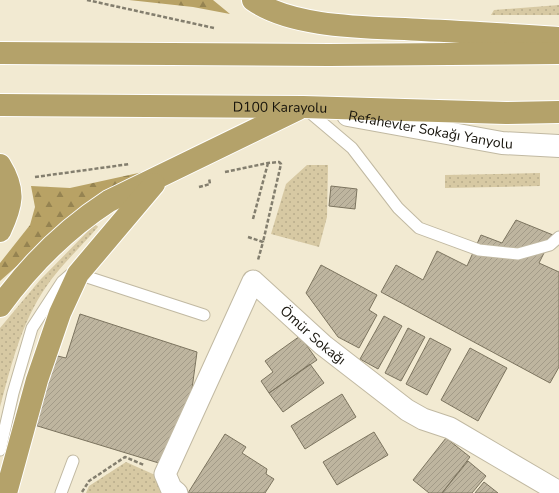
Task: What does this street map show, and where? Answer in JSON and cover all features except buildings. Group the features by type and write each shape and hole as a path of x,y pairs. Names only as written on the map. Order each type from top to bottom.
{"highway":[{"path":"253,0 263,7 297,18 344,26 559,38"},
{"path":"272,0 284,8 344,26"},
{"path":"0,53 329,55 559,53"},
{"name":"D100 Karayolu","path":"0,105 303,107 506,113 559,112"},
{"path":"0,306 31,267 57,241 89,214 109,201 303,107"},
{"path":"0,165 10,183 11,192 11,204 0,232"},
{"path":"6,493 37,380 60,313 78,274 159,178"}],"main road":[{"name":"Refahevler Sokağı Yanyolu","path":"303,107 502,143 559,146"}],"street":[{"path":"177,493 171,488 165,474 252,280"},
{"name":"Ömür Sokağı","path":"252,280 323,345 406,410 423,419 450,428 559,492"}],"lane":[{"path":"303,107 352,148 398,208 418,228 479,250 518,254 550,245 559,237"},
{"path":"0,450 13,393 32,328 62,282 70,275 78,274 204,315"},
{"path":"61,493 73,460"}],"path":[{"path":"87,0 214,28"},
{"path":"220,173 268,162 279,162 282,167 252,280"},
{"path":"253,219 268,162"},
{"path":"35,177 138,163"},
{"path":"209,176 215,175"},
{"path":"199,187 210,184"},
{"path":"248,237 263,242"},
{"path":"82,493 90,481 125,457 165,474"}],"shaded area":[{"path":"559,5 559,15 491,15 494,10"},
{"path":"307,165 328,165 327,217 319,247 271,234 286,184"},
{"path":"540,173 540,186 445,188 445,175"},
{"path":"95,224 98,227 64,264 37,301 23,330 8,376 0,407 0,328 40,280"},
{"path":"126,462 164,479 161,493 86,493 89,486"}],"green space":[{"path":"129,0 213,0 230,14 193,7"},
{"path":"143,172 36,249 0,281 0,263 30,225 35,207 31,186 70,188"}]}
